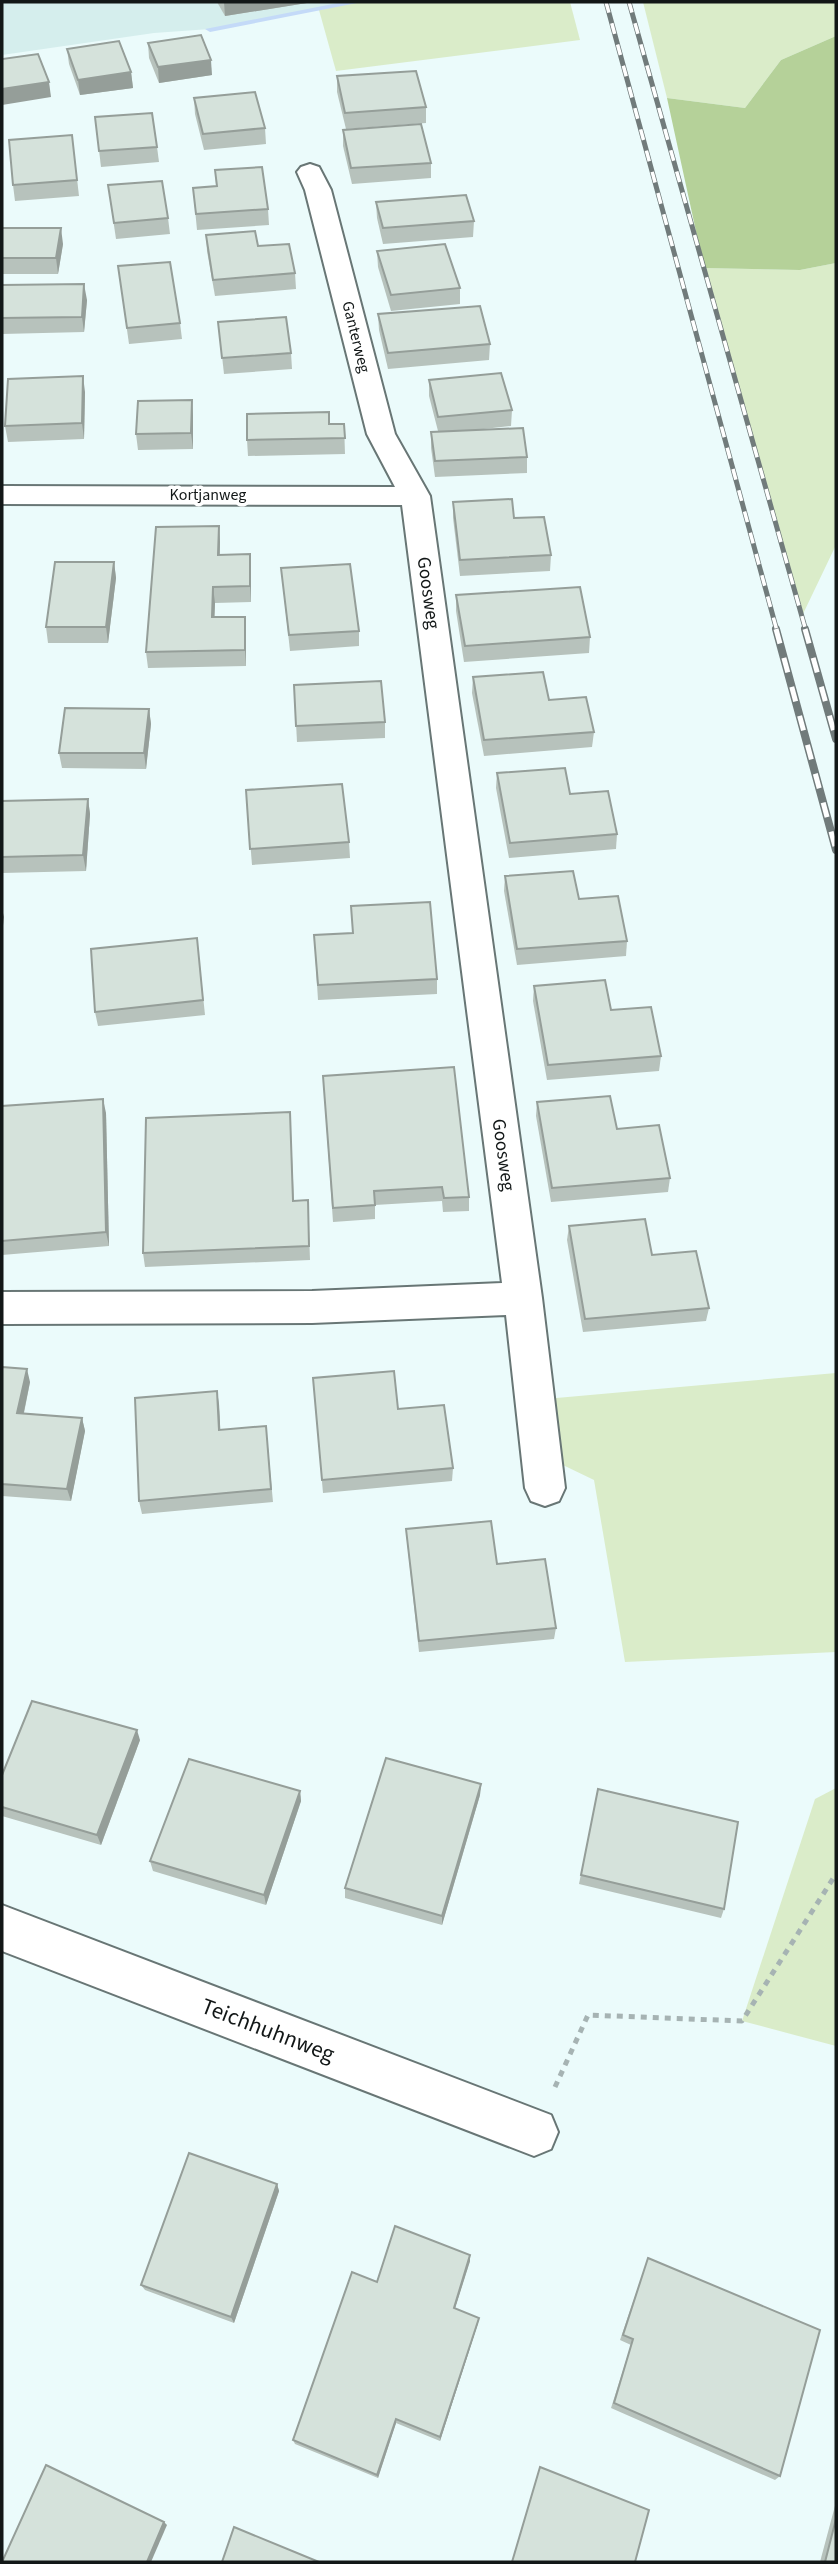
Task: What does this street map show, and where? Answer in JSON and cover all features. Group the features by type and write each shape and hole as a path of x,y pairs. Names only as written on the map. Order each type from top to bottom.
{"street":[{"name":"Ganterweg","path":"310,172 318,190 381,434 415,496"},
{"name":"Kortjanweg","path":"2,495 415,496"},
{"name":"Goosweg","path":"415,496 523,1298 545,1488"},
{"path":"2,1308 312,1307 523,1298"},
{"name":"Teichhuhnweg","path":"2,1928 534,2132"}],"path":[{"path":"534,2132 588,2015 742,2021 836,1874"}],"shaded area":[{"path":"2,2 357,2 210,29 154,33 2,55"}],"green space":[{"path":"357,2 570,2 580,40 336,71 319,10"},
{"path":"643,2 836,2 836,36 781,60 745,108 667,98"},
{"path":"836,36 836,263 800,270 704,268 667,98 745,108 781,60"},
{"path":"836,263 836,545 802,616 704,268 800,270"},
{"path":"836,1373 836,1652 625,1662 594,1480 540,1454 534,1400"},
{"path":"836,1788 836,2046 742,2021 815,1799"}],"building":[{"path":"201,35 211,60 158,67 148,43"},
{"path":"119,41 131,72 78,80 67,49"},
{"path":"38,54 49,82 2,89 2,59"},
{"path":"416,71 426,107 345,113 337,76"},
{"path":"255,92 265,128 203,134 194,98"},
{"path":"152,113 157,147 99,151 95,117"},
{"path":"421,124 431,163 351,168 343,130"},
{"path":"72,135 77,180 13,185 9,140"},
{"path":"262,167 268,209 196,214 193,188 217,186 215,170"},
{"path":"162,181 168,218 114,223 108,185"},
{"path":"466,195 474,221 383,228 376,202"},
{"path":"2,228 61,228 56,258 2,258"},
{"path":"255,231 258,246 289,244 295,273 213,280 206,235"},
{"path":"445,244 460,288 391,295 377,251"},
{"path":"170,262 180,323 127,328 118,266"},
{"path":"84,284 82,317 2,318 2,285"},
{"path":"480,306 490,344 388,353 378,314"},
{"path":"286,317 291,353 222,358 218,322"},
{"path":"501,373 512,410 438,417 429,380"},
{"path":"83,376 82,423 5,426 8,379"},
{"path":"192,400 191,433 136,434 138,401"},
{"path":"329,412 329,424 344,424 345,438 247,440 247,414"},
{"path":"523,428 527,457 435,461 431,432"},
{"path":"512,499 514,518 544,517 551,555 460,560 453,502"},
{"path":"219,526 218,555 250,554 250,586 213,587 212,617 245,617 245,650 146,652 156,527"},
{"path":"55,562 114,562 106,627 46,627"},
{"path":"350,564 359,631 289,635 281,568"},
{"path":"580,587 590,637 465,646 456,595"},
{"path":"543,672 549,700 586,697 594,732 484,740 473,677"},
{"path":"381,681 385,722 296,726 294,685"},
{"path":"65,708 149,709 144,753 59,753"},
{"path":"565,768 570,794 608,791 617,834 510,843 497,773"},
{"path":"342,784 349,842 250,849 246,790"},
{"path":"88,799 83,855 2,857 2,801"},
{"path":"573,871 579,899 618,896 627,941 517,949 505,876"},
{"path":"430,902 437,979 318,985 314,935 353,933 351,906"},
{"path":"197,938 203,1000 95,1012 91,949"},
{"path":"605,980 611,1010 651,1007 661,1056 548,1065 534,986"},
{"path":"454,1067 469,1197 444,1198 442,1187 374,1191 375,1205 333,1208 323,1076"},
{"path":"610,1096 617,1129 659,1125 670,1178 552,1188 537,1102"},
{"path":"103,1099 106,1232 2,1241 2,1106"},
{"path":"290,1112 293,1201 308,1200 309,1246 143,1253 146,1118"},
{"path":"645,1219 652,1255 696,1251 709,1308 585,1319 569,1226"},
{"path":"2,1367 27,1369 17,1413 82,1418 67,1489 2,1484"},
{"path":"394,1371 398,1409 444,1405 453,1468 322,1480 313,1378"},
{"path":"217,1391 219,1430 266,1426 271,1489 139,1501 135,1398"},
{"path":"491,1521 497,1564 545,1559 556,1628 419,1641 406,1529"},
{"path":"32,1701 137,1730 97,1835 2,1807 2,1775"},
{"path":"386,1758 481,1784 442,1916 345,1888"},
{"path":"189,1759 300,1791 264,1895 150,1861"},
{"path":"598,1789 738,1822 724,1909 581,1875"},
{"path":"189,2153 277,2184 231,2317 141,2285"},
{"path":"395,2226 470,2255 454,2308 479,2318 440,2437 396,2419 377,2475 293,2440 352,2272 377,2282"},
{"path":"648,2258 820,2330 780,2476 614,2403 633,2339 623,2335"},
{"path":"46,2465 164,2522 147,2562 2,2562"},
{"path":"540,2467 649,2510 635,2562 512,2562"},
{"path":"836,2519 836,2562 825,2562"},
{"path":"234,2527 319,2562 222,2562"}],"waterway":[{"path":"210,29 357,2"}],"railway":[{"path":"606,2 777,631"},
{"path":"629,2 806,631"},
{"path":"776,629 836,850"},
{"path":"805,629 836,739"}]}
